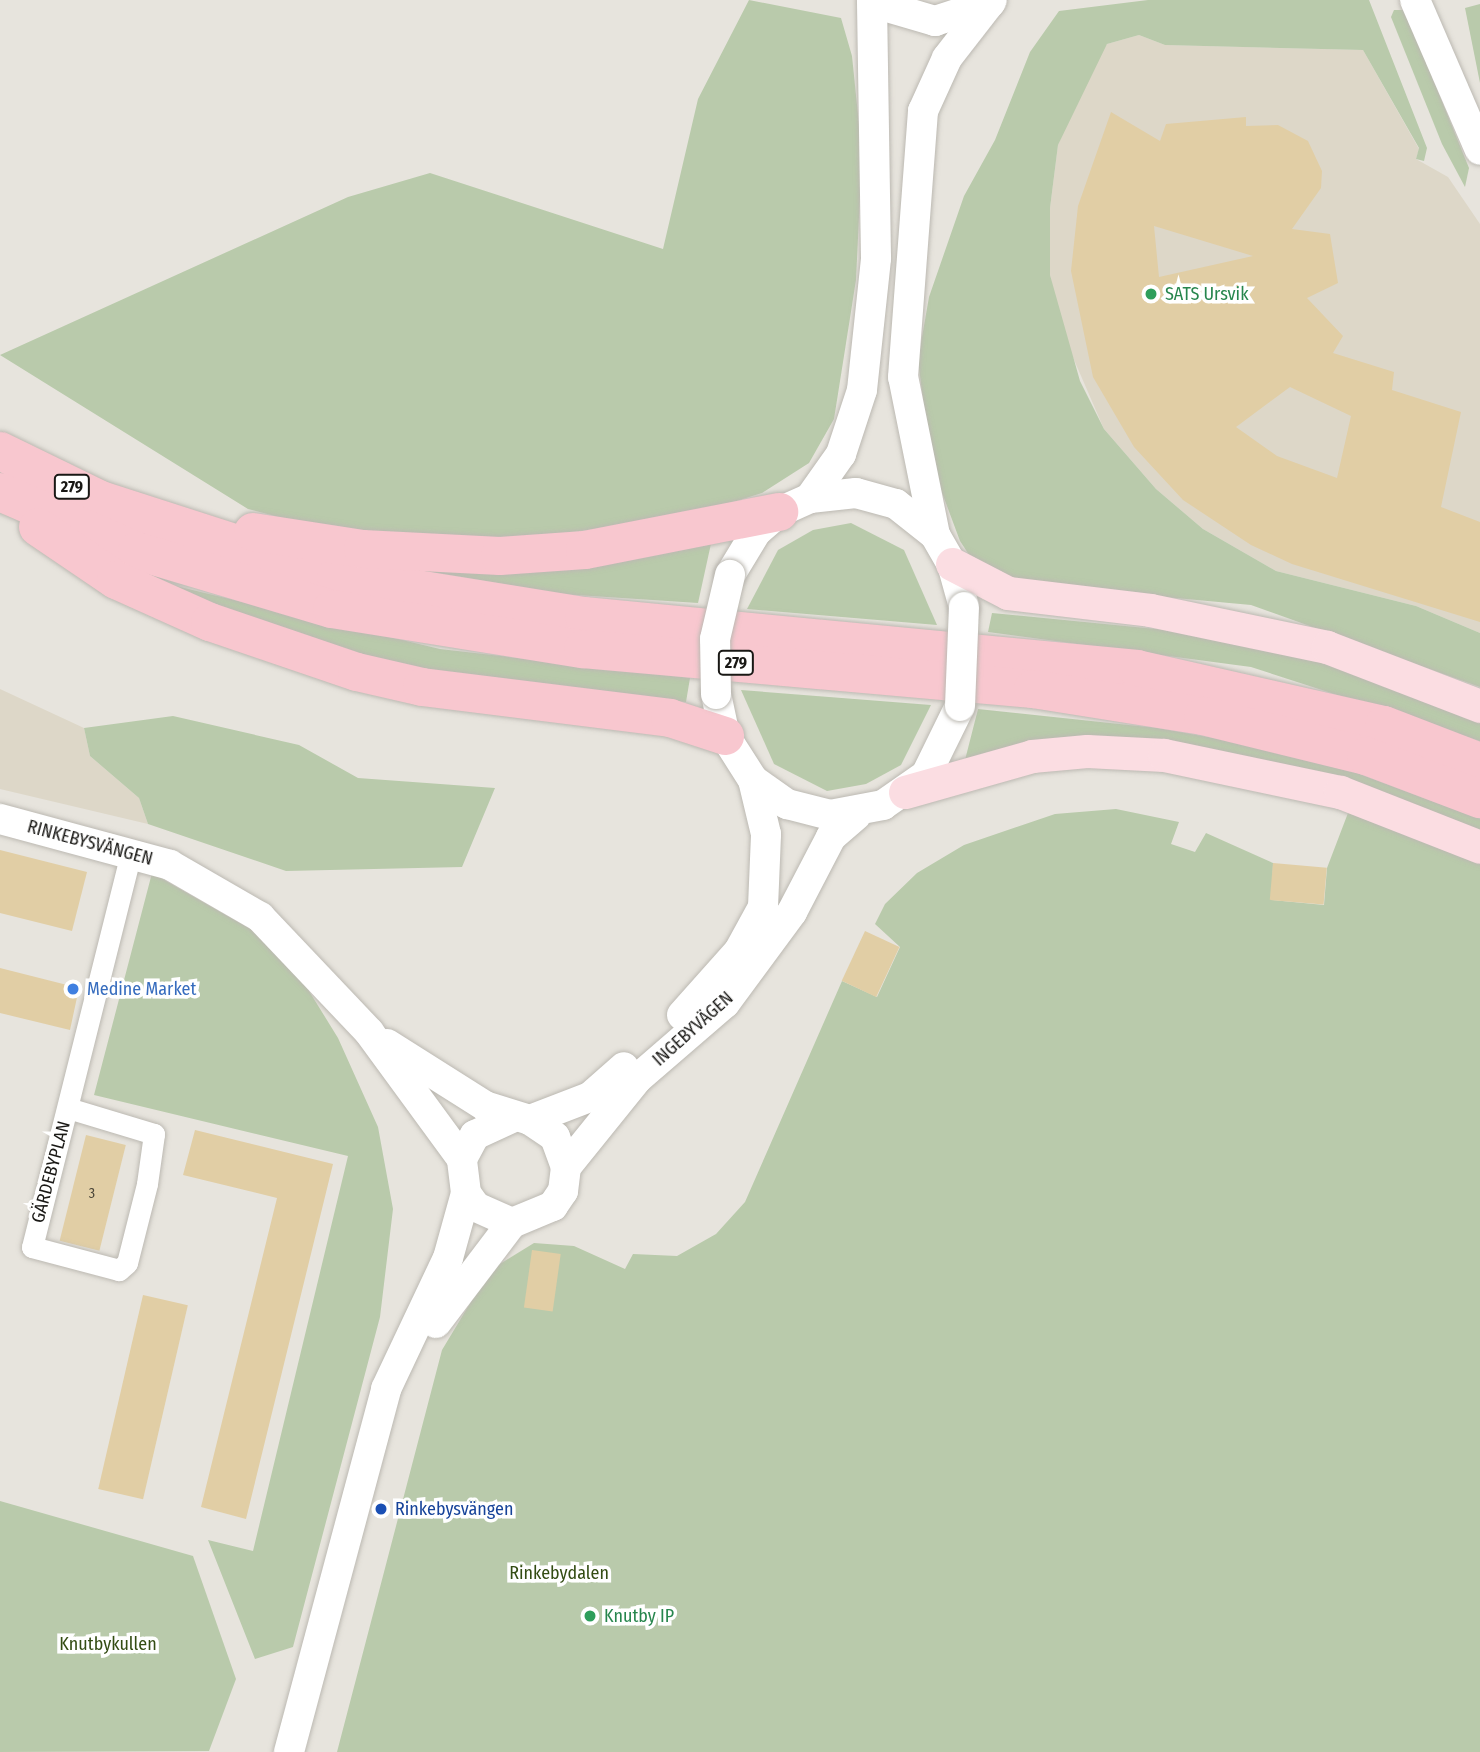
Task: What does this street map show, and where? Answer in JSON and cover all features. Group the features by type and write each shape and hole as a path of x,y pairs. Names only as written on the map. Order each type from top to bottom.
{"highway":[{"name":"279","path":"0,452 147,517 243,551 418,592 584,616 1137,669 1384,724 1480,762"},
{"path":"0,493 56,542 116,580 277,647 422,687 670,718 725,736"},
{"name":"279","path":"0,493 137,551 332,609 583,649 1033,689 1203,716 1366,755 1480,799"},
{"path":"147,517 363,549 500,556 585,550 795,505"}],"main road":[{"path":"953,564 1008,593 1162,612 1327,647 1480,706"},
{"path":"905,792 1031,756 1087,751 1164,755 1340,792 1480,847"}],"street":[{"path":"1415,0 1480,150"},
{"path":"873,2 935,21 991,2 947,58 923,111 902,377 935,535 953,564 964,607 960,706 942,752 905,792 856,815 805,812 753,780 725,736 716,694 715,639 730,575 755,532 795,505 841,454 862,390 876,258 873,2"},
{"path":"795,505 834,493 878,498 935,535"},
{"name":"INGEBYVÄGEN","path":"522,1118 590,1097 708,992 739,951 763,907 769,872 753,780"},
{"name":"INGEBYVÄGEN","path":"566,1167 637,1079 725,1003 792,912 831,837 856,815"},
{"name":"RINKEBYSVÄNGEN","path":"0,819 131,852 208,883 260,917 369,1032 462,1158 466,1193 448,1258 386,1389 289,1752"},
{"name":"GÄRDEBYPLAN","path":"68,1108 154,1134 153,1161 127,1263 119,1270 33,1247 131,852"},
{"name":"RINKEBYSVÄNGEN","path":"369,1032 459,1092 522,1118 555,1137 566,1167"},
{"path":"462,1158 475,1135 522,1118"},
{"path":"305,1752 371,1491 405,1395 434,1326 476,1262 512,1223 552,1206 566,1183 566,1167"},
{"path":"466,1193 491,1218 512,1223"}],"shaded area":[{"path":"1139,35 1165,45 1363,50 1419,149 1416,159 1448,177 1480,224 1480,633 1416,606 1276,571 1203,529 1156,489 1104,429 1062,332 1050,275 1050,208 1058,145 1090,69 1107,44"},
{"path":"0,689 84,728 90,756 139,798 148,824 0,789"}],"green space":[{"path":"749,0 841,18 852,56 862,154 856,280 834,419 809,463 762,493 682,518 508,540 400,537 298,522 248,509 0,355 348,197 430,173 663,249 698,99"},
{"path":"1148,0 1369,0 1427,148 1424,161 1416,159 1419,148 1363,50 1165,45 1139,35 1107,44 1058,145 1050,208 1050,275 1080,381 1104,429 1156,489 1203,529 1276,571 1416,606 1480,633 1480,687 1251,605 1002,582 975,564 960,541 931,463 918,360 929,297 964,196 995,140 1030,52 1059,11"},
{"path":"1480,4 1480,83 1465,8"},
{"path":"1394,10 1405,10 1469,168 1465,187 1442,144 1391,17"},
{"path":"851,523 904,550 937,625 747,609 778,550 813,530"},
{"path":"712,539 698,603 561,594 393,565"},
{"path":"159,582 440,649 690,678 686,702 504,684 385,661 206,608"},
{"path":"992,613 1166,630 1334,660 1480,719 1480,741 1251,667 988,632"},
{"path":"741,690 931,705 901,765 866,784 827,791 774,764"},
{"path":"978,709 1157,728 1308,755 1480,819 1480,833 1341,780 965,760"},
{"path":"173,716 299,745 358,778 495,788 462,867 286,871 148,824 139,798 90,756 84,728"},
{"name":"Rinkebydalen","path":"1116,809 1179,822 1171,844 1195,852 1206,833 1273,863 1272,900 1324,905 1327,868 1348,813 1480,863 1480,1752 337,1752 442,1350 490,1270 534,1243 574,1246 625,1269 633,1254 677,1256 716,1234 745,1202 842,981 877,997 900,947 875,924 885,904 917,873 964,845 1055,814"},
{"path":"152,873 252,930 301,978 338,1038 378,1127 393,1209 380,1317 293,1647 255,1659 208,1540 253,1551 348,1156 94,1095"},
{"name":"Knutbykullen","path":"0,1501 193,1556 236,1679 209,1751 0,1752"}],"building":[{"path":"1111,112 1160,141 1166,124 1246,117 1246,126 1278,125 1308,141 1322,171 1321,188 1292,229 1330,234 1338,283 1307,298 1343,336 1333,353 1394,372 1392,390 1461,412 1441,507 1480,522 1480,622 1292,564 1251,545 1183,500 1134,447 1093,377 1071,271 1078,206","holes":["1154,226 1253,256 1159,277","1290,387 1351,416 1337,478 1277,456 1236,427"]},
{"path":"0,850 87,872 72,931 0,913"},
{"path":"1273,863 1327,868 1324,905 1270,900"},
{"path":"865,931 899,947 876,997 842,981"},
{"path":"0,968 79,988 70,1030 0,1013"},
{"path":"195,1130 333,1164 246,1519 201,1507 277,1198 183,1175"},
{"path":"86,1135 126,1145 99,1251 60,1241"},
{"path":"532,1250 561,1254 553,1311 524,1307"},
{"path":"143,1295 188,1305 143,1499 98,1489"}],"place":[{"name":"SATS Ursvik","path":"1151,294"},
{"name":"Medine Market","path":"73,989"},
{"name":"Rinkebysvängen","path":"381,1509"},
{"name":"Knutby IP","path":"590,1616"}]}
